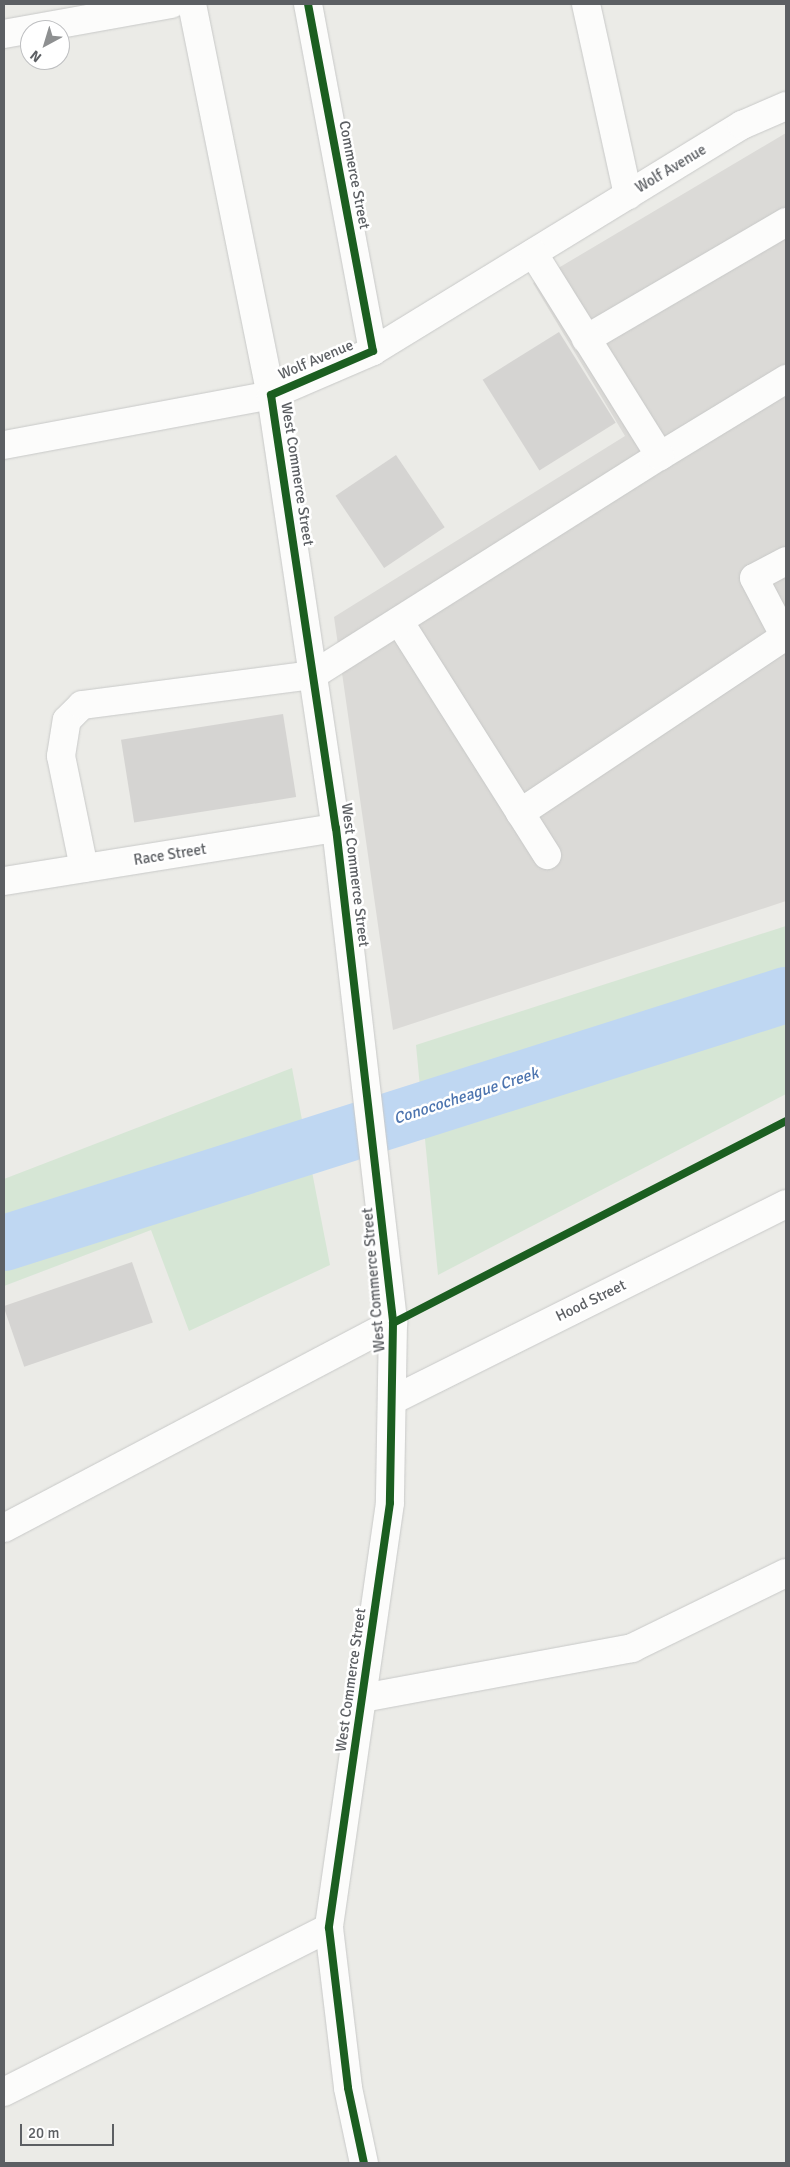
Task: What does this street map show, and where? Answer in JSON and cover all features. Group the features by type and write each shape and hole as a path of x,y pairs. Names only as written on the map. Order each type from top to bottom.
{"street":[{"path":"4,34 171,4"},
{"name":"West Commerce Street","path":"192,4 271,395 336,828 384,1229 393,1324 395,1399 390,1503 329,1928 348,2088 364,2163"},
{"name":"Commerce Street","path":"308,4 373,351"},
{"path":"586,4 628,195"},
{"name":"Wolf Avenue","path":"4,445 271,395 373,351 742,125 786,106"},
{"path":"586,339 786,222"},
{"path":"533,253 660,456"},
{"path":"84,868 61,756 67,720 82,705 313,675 660,456 786,379"},
{"path":"520,813 786,638 754,578 786,561"},
{"path":"399,620 547,855"},
{"name":"Race Street","path":"4,881 336,828"},
{"name":"Hood Street","path":"395,1399 786,1204"},
{"path":"4,1528 393,1324"},
{"path":"363,1698 632,1648 786,1573"},
{"path":"4,2092 329,1928"}],"shaded area":[{"path":"786,133 786,901 393,1030 334,617 625,436 533,283"}],"green space":[{"path":"786,926 786,1094 438,1275 416,1045"},
{"path":"292,1068 330,1265 189,1331 151,1230 4,1286 4,1179"}],"building":[{"path":"559,332 616,423 539,470 483,380"},
{"path":"396,455 445,527 384,568 335,496"},
{"path":"283,714 296,797 134,823 121,740"},
{"path":"132,1262 153,1323 24,1367 4,1306"}],"waterway":[{"name":"Conococheague Creek","path":"4,1243 786,995"}],"cycle path":[{"path":"308,4 373,351 271,395 336,828 393,1323 390,1503 329,1928 348,2088 364,2163"},
{"path":"393,1323 786,1121"}]}
